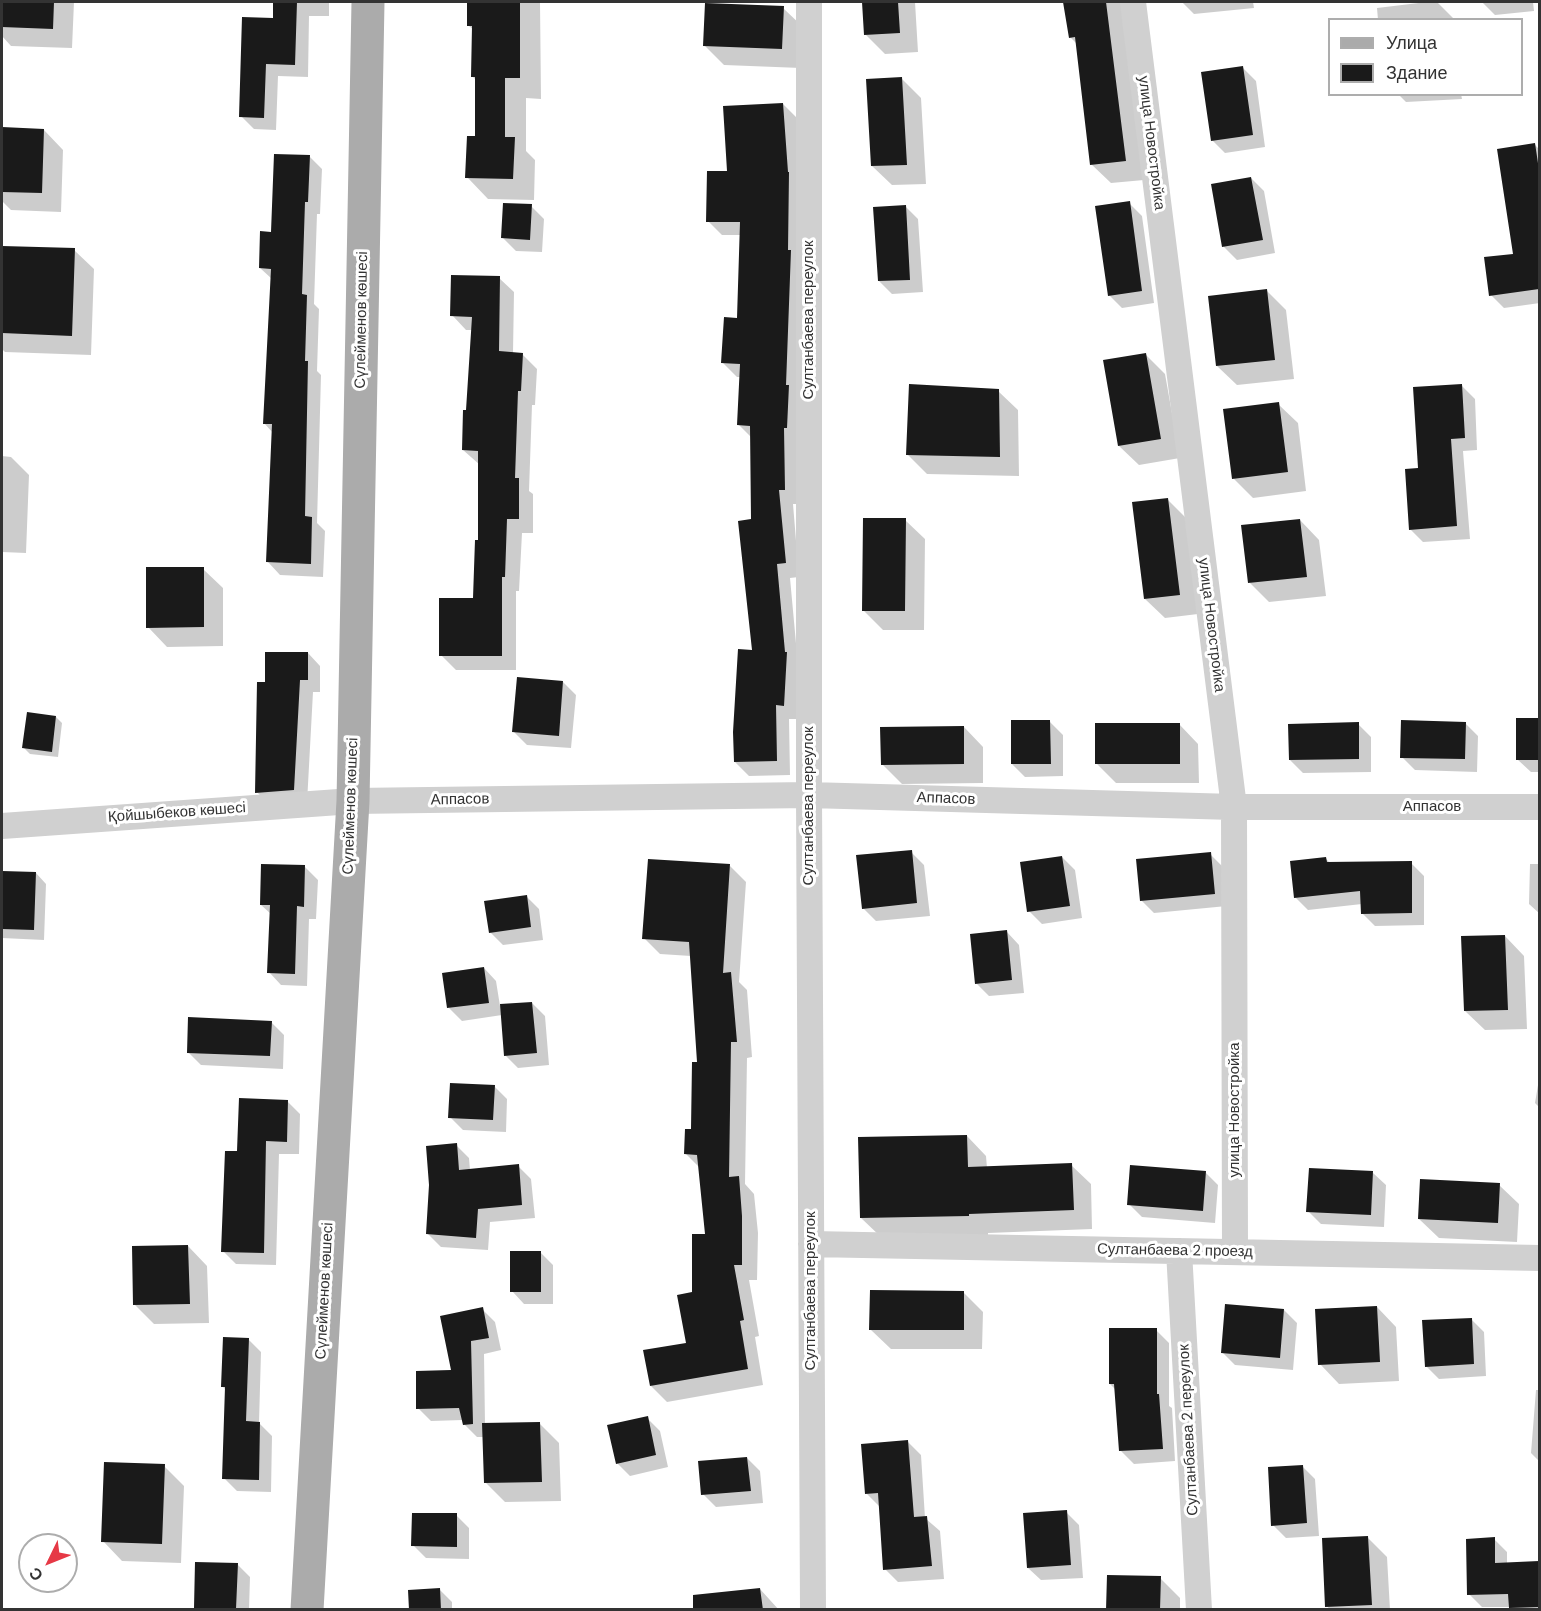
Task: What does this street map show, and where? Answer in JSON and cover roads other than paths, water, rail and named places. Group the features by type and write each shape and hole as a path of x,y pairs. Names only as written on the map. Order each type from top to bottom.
{"main road":[{"name":"Сүлейменов көшесі","path":"307,1610 353,801 368,2"}],"street":[{"name":"Султанбаева переулок","path":"808,2 808,795 813,1610"},
{"name":"улица Новостройка","path":"1133,2 1234,807 1235,1252"},
{"name":"Аппасов","path":"353,801 808,795 1234,807 1539,807"},
{"name":"Қойшыбеков көшесі","path":"2,826 353,801"},
{"name":"Султанбаева 2 проезд","path":"811,1244 1539,1258"},
{"name":"Султанбаева 2 переулок","path":"1179,1251 1199,1610"}]}
